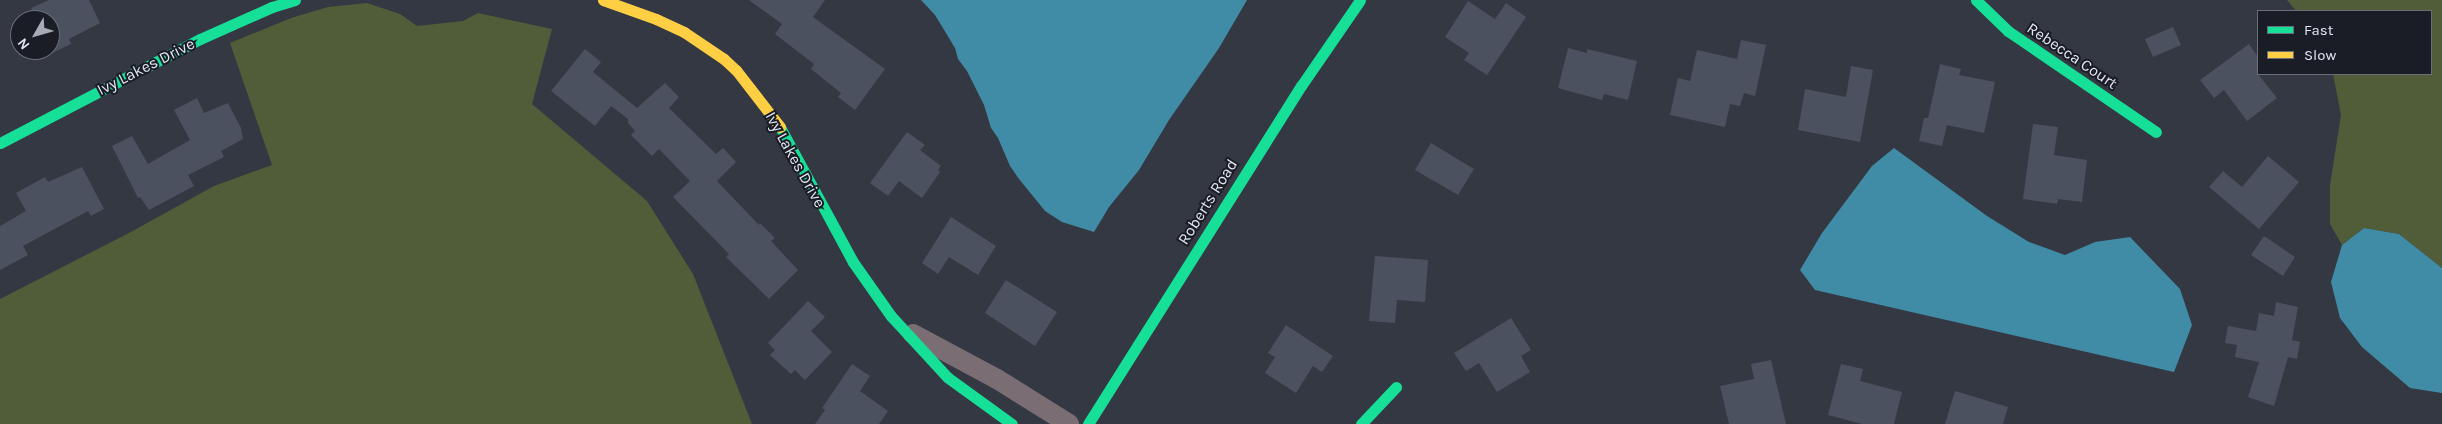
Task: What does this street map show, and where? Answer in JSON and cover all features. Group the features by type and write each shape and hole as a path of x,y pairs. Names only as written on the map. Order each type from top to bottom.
{"street":[{"name":"Ivy Lakes Drive","path":"0,143 200,39 272,7 295,0"},
{"name":"Ivy Lakes Drive","path":"603,0 656,19 684,32 724,59 736,70 780,127 853,262 903,329 946,377 1012,424"},
{"name":"Roberts Road","path":"1088,424 1301,86 1360,0"},
{"name":"Rebecca Court","path":"1976,0 2008,32 2156,132"},
{"name":"Ivy Lakes Drive","path":"903,329 953,354 1069,424"},
{"path":"1361,424 1396,387"}],"green space":[{"path":"2287,0 2442,0 2442,268 2399,234 2364,228 2342,245 2330,224 2330,185 2341,115 2333,75 2432,75 2432,10 2295,10"},
{"path":"367,3 400,14 417,26 463,21 478,13 552,29 532,104 647,201 693,274 752,424 0,424 0,299 129,233 214,186 272,165 230,43 291,18 328,7"}],"water":[{"path":"921,0 1247,0 1219,48 1169,120 1139,170 1109,207 1094,232 1062,222 1045,211 1019,179 1010,166 998,138 991,128 984,105 967,71 958,59 955,48 935,15"},
{"path":"1894,148 1987,216 2029,242 2065,255 2095,242 2130,237 2180,289 2192,325 2174,372 1815,290 1800,270 1822,233 1872,166"},
{"path":"2364,228 2399,234 2442,268 2442,393 2410,388 2362,347 2340,318 2331,282 2342,245"}],"building":[{"path":"49,0 89,0 100,23 69,39 71,44 60,49 60,10 32,10 31,8"},
{"path":"749,0 825,0 813,17 885,69 855,110 838,97 841,93 811,69 814,64 775,34 782,24"},
{"path":"1468,1 1495,19 1506,3 1526,17 1487,75 1464,60 1469,53 1445,37"},
{"path":"2173,27 2181,45 2153,57 2145,39"},
{"path":"1741,40 1766,45 1755,96 1744,93 1740,106 1730,104 1725,127 1670,115 1678,78 1690,81 1697,50 1737,59"},
{"path":"2249,44 2257,56 2257,75 2277,98 2247,121 2224,90 2214,98 2200,80"},
{"path":"1568,48 1587,53 1587,49 1637,61 1628,100 1604,94 1602,100 1558,88"},
{"path":"585,49 601,62 593,72 637,108 665,83 679,97 669,108 716,154 723,148 736,162 717,181 759,225 760,223 775,238 771,241 798,270 769,299 726,257 729,254 673,197 690,181 659,149 652,156 631,135 635,131 628,123 628,119 611,106 595,126 551,91"},
{"path":"1940,64 1961,69 1959,75 1995,82 1984,133 1947,125 1942,146 1919,141 1924,118 1928,118"},
{"path":"1851,66 1873,70 1860,142 1798,130 1805,89 1846,97"},
{"path":"197,98 204,113 228,103 241,128 243,139 221,151 224,157 188,175 194,186 149,210 140,197 138,198 112,146 132,136 148,164 190,140 174,110"},
{"path":"2033,124 2058,127 2054,155 2087,160 2082,202 2058,199 2057,204 2023,199"},
{"path":"907,132 925,145 920,150 941,166 938,170 940,172 922,198 899,181 888,196 870,183"},
{"path":"1431,143 1474,169 1458,195 1415,170"},
{"path":"2268,156 2299,182 2259,229 2209,187 2223,171 2242,187"},
{"path":"82,167 104,209 91,216 88,211 23,246 28,255 0,270 0,226 26,211 16,193 45,177 48,182"},
{"path":"951,217 996,246 978,275 949,257 938,274 922,263"},
{"path":"2264,236 2295,257 2283,276 2251,255"},
{"path":"1375,256 1428,260 1425,302 1397,300 1395,323 1369,321"},
{"path":"1006,280 1057,312 1035,346 985,313"},
{"path":"808,301 825,317 811,331 832,352 805,380 795,370 791,374 770,355 775,350 768,343"},
{"path":"2276,302 2298,307 2292,340 2300,342 2297,359 2288,357 2274,406 2248,397 2259,362 2235,357 2237,345 2225,343 2228,326 2256,331 2259,313 2274,316"},
{"path":"1511,318 1531,350 1521,356 1530,372 1497,392 1479,363 1466,371 1454,353"},
{"path":"1286,325 1333,356 1322,372 1313,366 1296,393 1265,373 1275,357 1268,353"},
{"path":"1771,360 1786,424 1729,424 1720,386 1754,379 1751,364"},
{"path":"852,364 870,376 860,391 888,411 879,424 815,424 825,410 822,408"},
{"path":"1841,364 1863,369 1860,381 1902,392 1894,424 1862,424 1828,415"},
{"path":"1955,391 2008,407 2003,424 1945,424"}],"traffic: fast":[{"path":"0,143 200,39 272,7 295,0"},
{"path":"1088,424 1301,86 1360,0"},
{"path":"1976,0 2008,31 2156,132"},
{"path":"780,127 853,262 891,316 947,377 1012,424"},
{"path":"1361,424 1396,387"}],"traffic: slow":[{"path":"603,0 656,19 684,32 724,59 736,70 780,127"}]}
